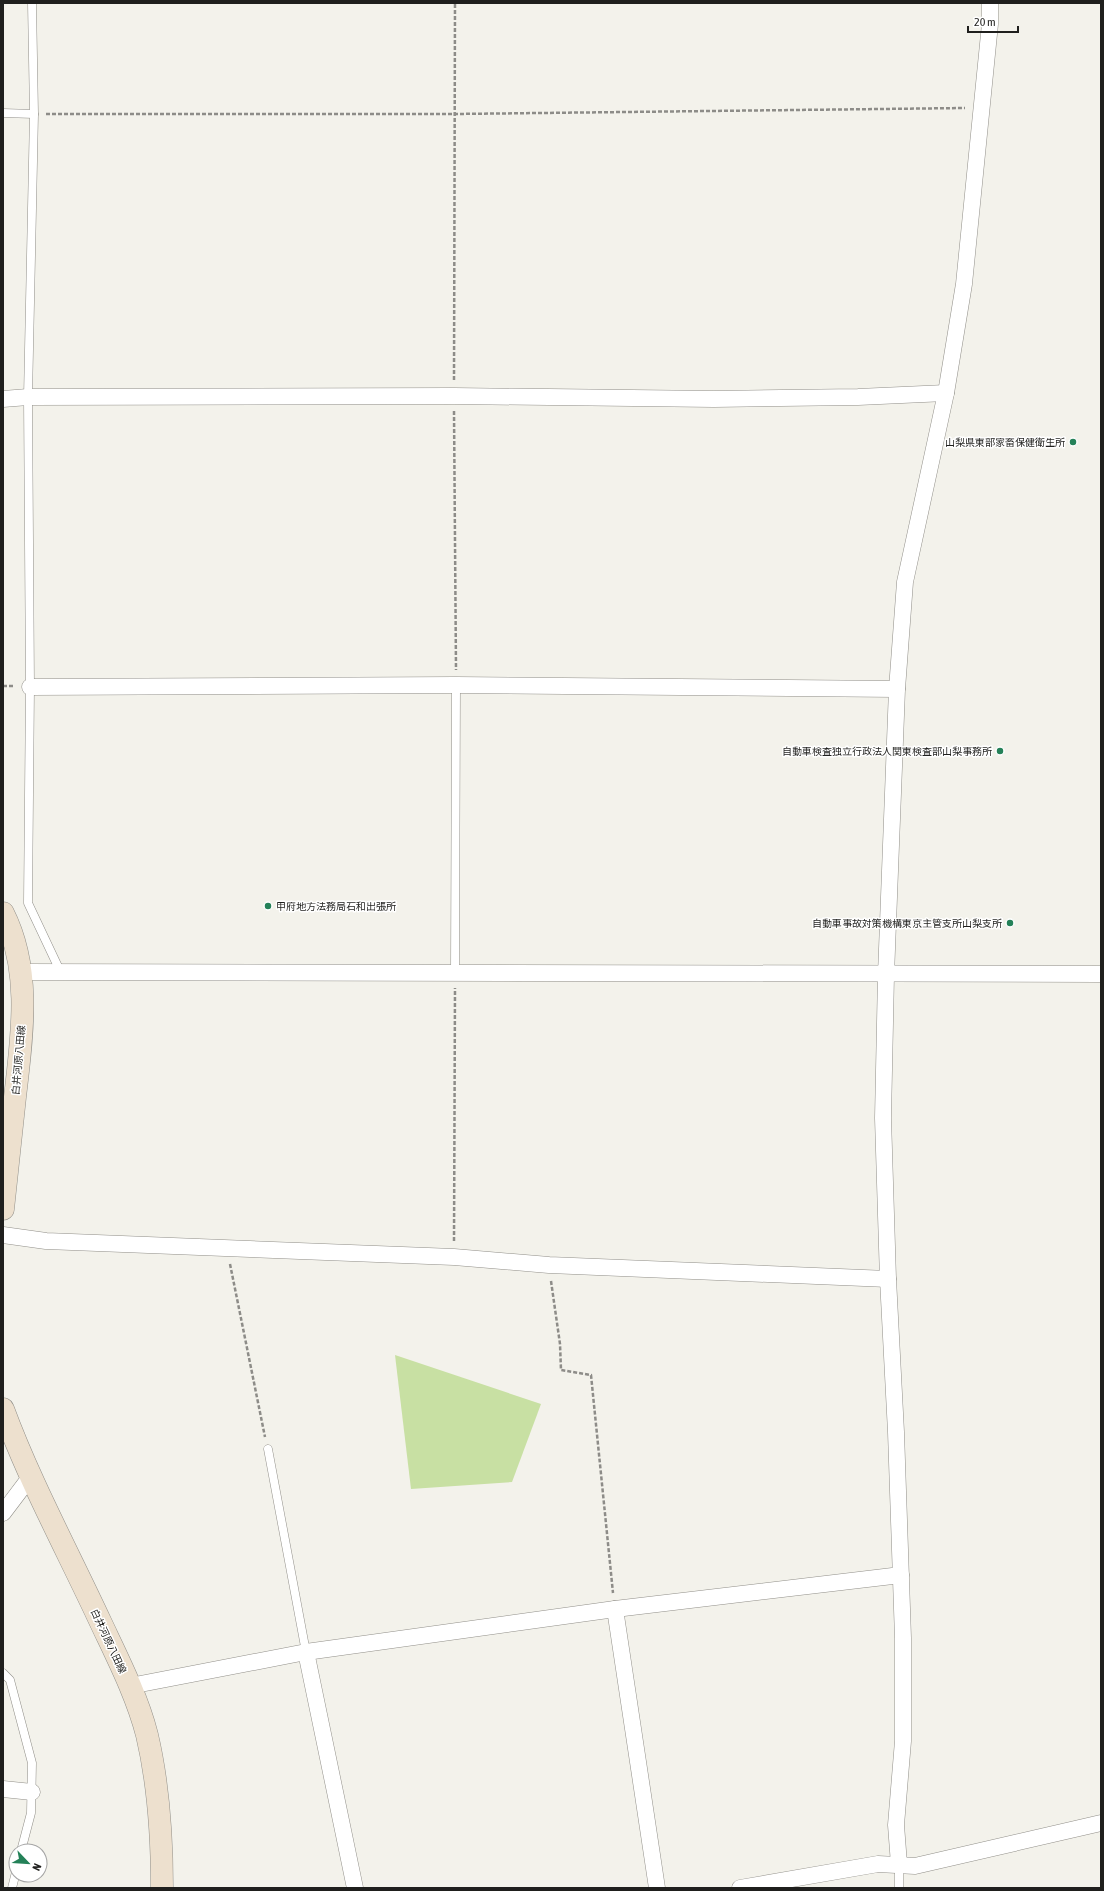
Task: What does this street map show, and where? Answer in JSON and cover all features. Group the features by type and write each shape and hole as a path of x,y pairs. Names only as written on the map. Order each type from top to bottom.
{"main road":[{"name":"白井河原八田線","path":"3,913 11,928 21,972 21,1041 3,1209"},
{"name":"白井河原八田線","path":"3,1409 31,1476 130,1686 147,1734 158,1796 162,1888"}],"street":[{"path":"899,1864 896,1825 903,1741 901,1575 896,1432 888,1279 883,1118 886,975 897,689 905,582 946,393 964,284 990,24 990,3"},
{"path":"3,400 28,397 454,396 714,399 946,393"},
{"path":"30,687 456,685 897,689"},
{"path":"21,972 886,975 1101,974"},
{"path":"3,1235 46,1241 454,1257 549,1265 888,1279"},
{"path":"3,1513 31,1476"},
{"path":"130,1686 306,1652 615,1609 901,1575"},
{"path":"615,1609 657,1888"},
{"path":"306,1652 355,1888"},
{"path":"3,1789 32,1792"},
{"path":"740,1888 878,1864 915,1866 1101,1823"}],"lane":[{"path":"32,3 34,114 28,397 30,687 28,903 61,973"},
{"path":"3,113 34,114"},
{"path":"455,974 456,685"},
{"path":"268,1449 306,1652"},
{"path":"3,1673 10,1680 32,1763 32,1813 24,1843"},
{"path":"899,1864 899,1888"}],"path":[{"path":"455,3 454,396 456,685"},
{"path":"34,114 455,114 981,108"},
{"path":"454,1257 455,974"},
{"path":"227,1248 268,1449"},
{"path":"549,1265 560,1344 561,1370 591,1375 615,1609"}],"green space":[{"path":"395,1355 541,1404 512,1482 411,1489"}],"place":[{"name":"山梨県東部家畜保健衛生所","path":"1073,442"},
{"name":"自動車検査独立行政法人関東検査部山梨事務所","path":"1000,751"},
{"name":"甲府地方法務局石和出張所","path":"268,906"},
{"name":"自動車事故対策機構東京主管支所山梨支所","path":"1010,923"}]}
